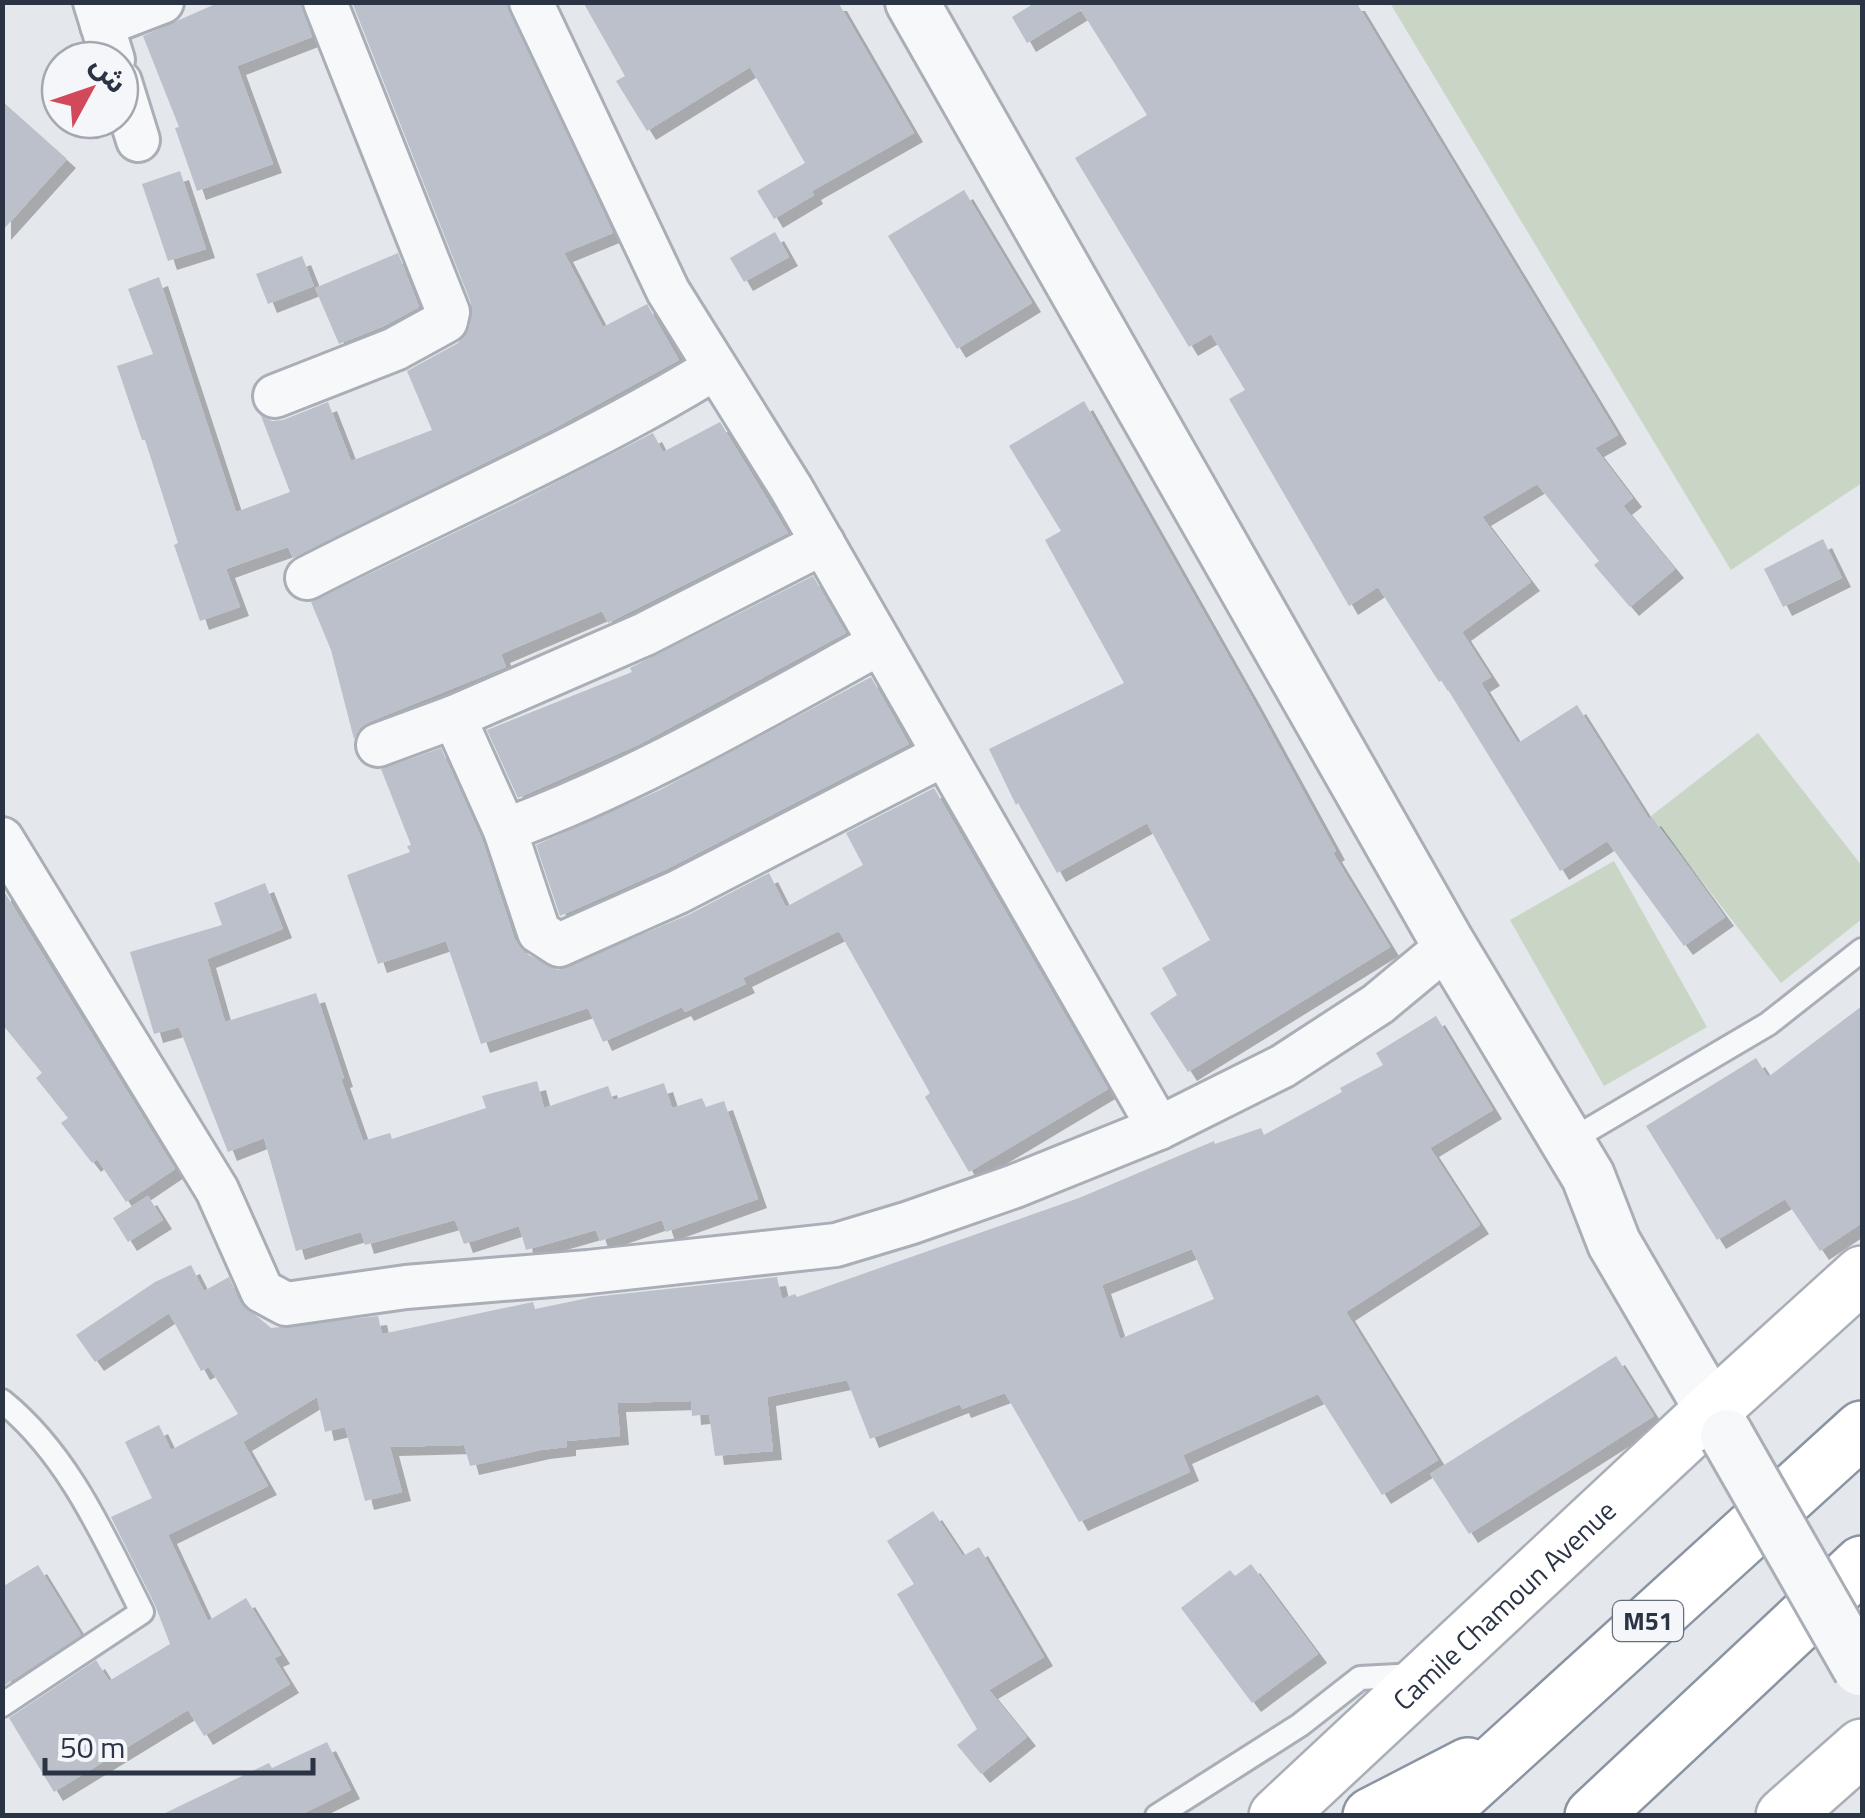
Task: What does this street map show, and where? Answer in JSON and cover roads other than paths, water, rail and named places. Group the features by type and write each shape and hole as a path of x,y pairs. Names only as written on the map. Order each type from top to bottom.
{"main road":[{"name":"Camile Chamoun Avenue","path":"1277,1816 1429,1674 1729,1415 1862,1274"},
{"name":"M51","path":"1436,1816 1862,1429"},
{"path":"1594,1816 1862,1564"},
{"path":"1784,1816 1862,1747"},
{"path":"1372,1816 1418,1789 1507,1748"}],"street":[{"path":"103,29 162,2"},
{"path":"275,396 395,348 446,321 448,312 325,2"},
{"path":"530,2 668,291 823,543 1159,1128"},
{"path":"912,2 1449,945 1578,1159 1647,1240 1729,1415 1862,1657"},
{"path":"307,578 581,445 715,368"},
{"path":"378,744 454,717 646,634 823,543"},
{"path":"505,830 547,815 720,732 880,643"},
{"path":"454,717 505,830 539,932 559,945 678,892 943,755"},
{"path":"2,839 217,1190 262,1291 286,1304 406,1287 836,1245 1016,1186 1159,1128 1283,1066 1378,1004 1449,945"}],"lane":[{"path":"1578,1159 1768,1024 1862,951"},
{"path":"2,1400 60,1464 89,1508 142,1612 2,1705"},
{"path":"1157,1816 1300,1725 1360,1678 1429,1674"}]}
